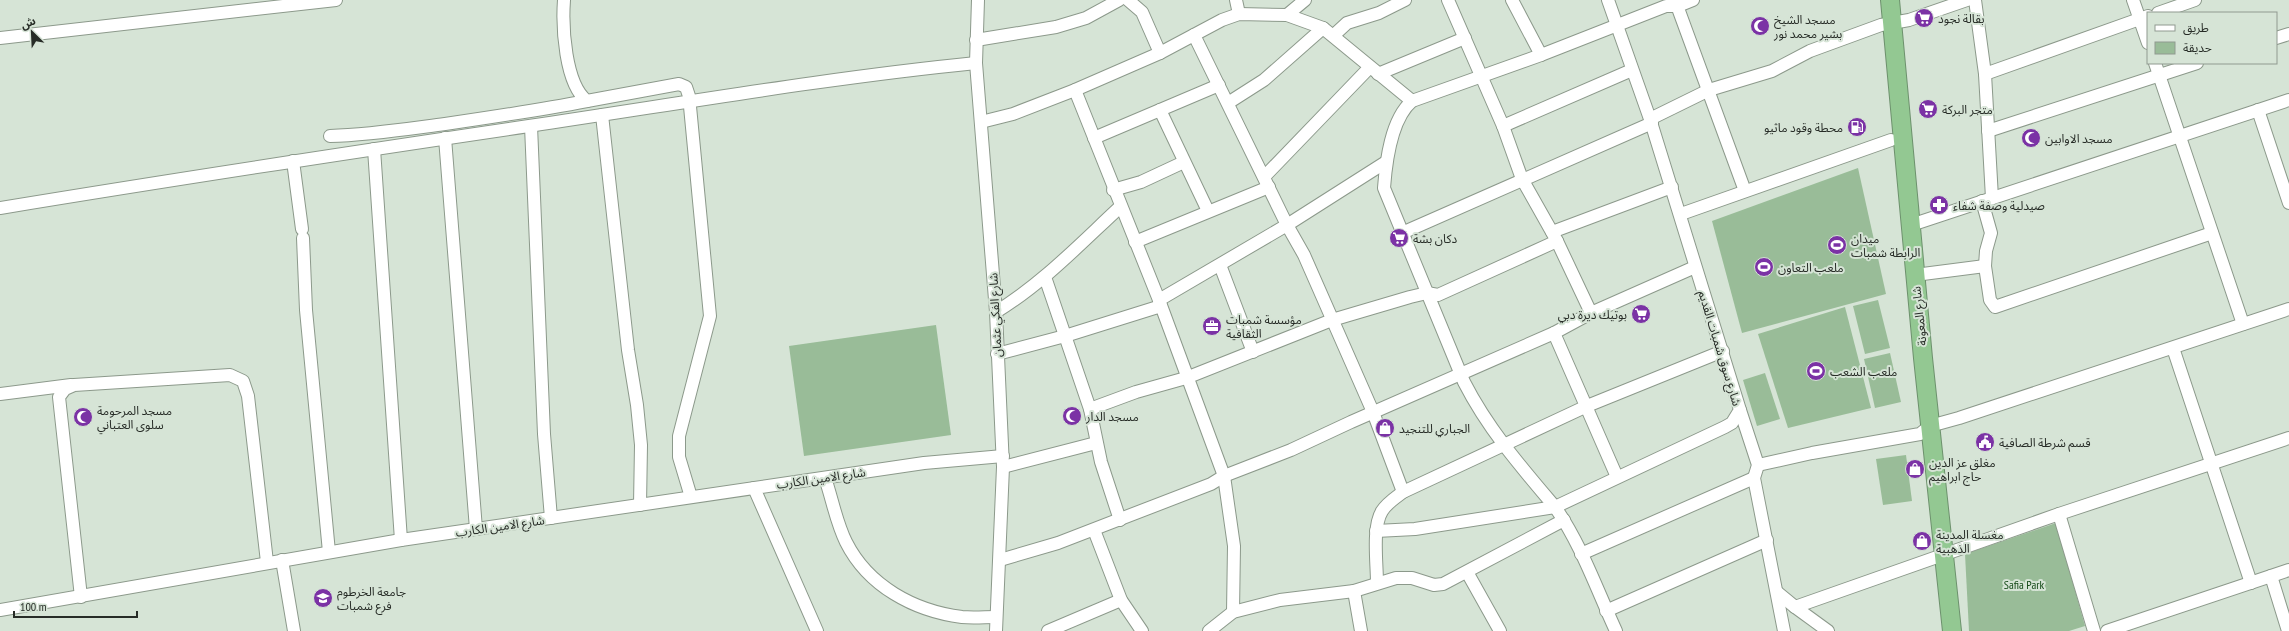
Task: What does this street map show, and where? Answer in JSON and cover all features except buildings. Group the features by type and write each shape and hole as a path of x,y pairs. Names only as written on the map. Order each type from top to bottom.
{"highway":[{"name":"شارع المعونة","path":"1879,0 1886,24 1911,225 1925,430"},
{"name":"شارع المعونة","path":"1890,0 1886,24 1891,140 1939,557 1952,631"},
{"name":"شارع المعونة","path":"1939,557 1940,631"}],"street":[{"path":"0,38 336,0"},
{"path":"564,0 567,53 572,81 577,91 586,101"},
{"name":"شارع الفكي عثمان","path":"978,0 976,63 996,312 1003,462 996,631"},
{"path":"976,40 1056,28 1086,18 1119,0"},
{"path":"1128,0 1142,12 1160,53"},
{"path":"1236,0 1240,14"},
{"path":"1287,15 1305,0"},
{"path":"1334,36 1347,23 1379,13 1405,0"},
{"path":"1448,0 1482,77 1522,179 1555,237 1591,313"},
{"path":"1512,0 1541,55"},
{"name":"شارع سوق شمبات القديم","path":"1376,531 1415,529 1555,507 1725,427 1732,423 1740,410 1651,121 1616,27 1608,0"},
{"path":"1616,631 1564,520 1555,507 1503,445 1478,409 1426,293 1384,188 1386,162 1401,113 1412,101 1482,77 1616,27 1666,6 1693,0"},
{"path":"1975,0 1985,74 1988,131 1987,200 1991,233 1986,251 1985,266 1990,300 1995,307 2212,233"},
{"path":"2133,0 2144,18 2147,37"},
{"path":"2161,12 2195,0"},
{"path":"1402,233 1651,121 1709,90 1762,75 1810,51 1886,24 1910,20 1964,1"},
{"path":"1676,3 1745,191"},
{"path":"981,122 1013,114 1075,90 1160,53 1222,20 1240,14 1287,15 1323,28 1412,101"},
{"path":"1985,74 2144,18"},
{"path":"1228,103 1264,80 1323,28"},
{"path":"2277,38 2289,34"},
{"path":"1194,35 1287,225 1304,255 1373,412 1403,492"},
{"path":"1135,242 1208,211 1266,182 1374,70 1465,38"},
{"path":"0,208 293,161 689,101 891,72 976,63"},
{"path":"2155,64 2178,136 2243,324"},
{"path":"1988,131 2193,64"},
{"path":"1502,126 1632,70"},
{"path":"330,136 371,134 433,126 535,111 679,84 686,87 689,101 710,316 679,436 679,457 691,497"},
{"path":"1094,138 1219,85"},
{"path":"1075,90 1113,190 1160,303 1186,378 1206,424 1224,476 1234,546 1233,612"},
{"path":"1911,225 2289,100"},
{"path":"1160,110 1208,211"},
{"path":"2258,110 2289,203"},
{"path":"602,115 628,350 637,405 641,445 640,505"},
{"path":"531,126 544,434 551,518"},
{"path":"445,138 476,529"},
{"path":"1680,214 1891,140"},
{"path":"374,149 401,540"},
{"path":"293,161 303,234 306,310 329,552"},
{"path":"1113,190 1141,182 1184,162"},
{"path":"997,354 1065,336 1160,303 1386,162"},
{"path":"1090,409 1136,392 1186,378 1332,320 1426,293 1438,295 1555,237 1672,187"},
{"path":"996,312 1021,296 1045,277 1120,207"},
{"path":"1220,265 1253,352"},
{"path":"1915,275 1985,266"},
{"path":"1000,560 1058,543 1211,484 1224,476 1291,450 1373,412 1554,333 1591,313 1695,267"},
{"path":"1045,277 1090,409 1096,443 1120,520"},
{"path":"1758,465 1925,430 2289,309"},
{"path":"1554,333 1587,406 1616,477"},
{"path":"2173,348 2251,583"},
{"path":"1377,583 1376,531 1382,511 1389,502 1403,492 1587,406 1722,351"},
{"path":"0,394 74,385 230,376 243,382 248,396 267,562"},
{"path":"74,385 65,389 59,397 81,597"},
{"path":"1740,410 1758,465 1754,478 1778,593 1784,631"},
{"path":"1794,607 2060,514 2212,465 2289,438"},
{"name":"شارع الامين الكارب","path":"0,610 81,597 267,562 401,540 924,463 1003,462 1096,443"},
{"path":"825,478 845,540 864,571 877,583 897,596 923,607 963,617 996,617"},
{"path":"1581,554 1754,478"},
{"path":"754,488 817,631"},
{"path":"2060,514 2094,631"},
{"path":"1209,631 1233,612 1280,600 1354,591 1396,578 1412,578 1436,585 1467,572 1564,520"},
{"path":"1094,530 1121,600 1142,631"},
{"path":"1606,611 1767,540"},
{"path":"282,560 294,631"},
{"path":"2107,631 2141,626 2251,583 2289,570"},
{"path":"1467,572 1500,631"},
{"path":"2271,576 2288,631"},
{"path":"1354,591 1361,631"},
{"path":"1778,593 1794,607 1828,631"},
{"path":"1048,631 1121,600"}],"green space":[{"path":"1858,168 1886,294 1742,333 1712,221"},
{"path":"1878,300 1890,348 1865,354 1853,306"},
{"name":"ملعب الشعب","path":"1845,307 1871,408 1788,428 1758,334"},
{"path":"936,325 951,435 804,456 789,346"},
{"path":"1890,353 1901,402 1875,408 1864,359"},
{"path":"1765,373 1780,419 1757,426 1743,380"},
{"path":"1906,455 1912,501 1883,505 1876,459"},
{"name":"Safia Park","path":"2056,523 2085,626 2069,631 1969,631 1965,554"}],"place":[{"name":"بقالة نجود","path":"1924,18"},
{"name":"مسجد الشيخ بشير محمد نور","path":"1760,26"},
{"name":"متجر البركة","path":"1928,109"},
{"name":"محطة وقود ماثيو","path":"1857,127"},
{"name":"مسجد الاوابين","path":"2031,138"},
{"name":"صيدلية وصفة شفاء","path":"1939,205"},
{"name":"دكان بشة","path":"1399,238"},
{"name":"ميدان الرابطة شمبات","path":"1837,245"},
{"name":"ملعب التعاون","path":"1764,267"},
{"name":"بوتيك ديرة دبي","path":"1641,314"},
{"name":"مؤسسة شمبات الثقافية","path":"1212,326"},
{"name":"ملعب الشعب","path":"1816,371"},
{"name":"مسجد الدار","path":"1072,416"},
{"name":"مسجد المرحومة سلوى العتباني","path":"83,417"},
{"name":"الجباري للتنجيد","path":"1385,428"},
{"name":"قسم شرطة الصافية","path":"1985,442"},
{"name":"مغلق عز الدين حاج ابراهيم","path":"1915,469"},
{"name":"مغسلة المدينة الذهبية","path":"1922,541"},
{"name":"جامعة الخرطوم فرع شمبات","path":"323,598"}]}
